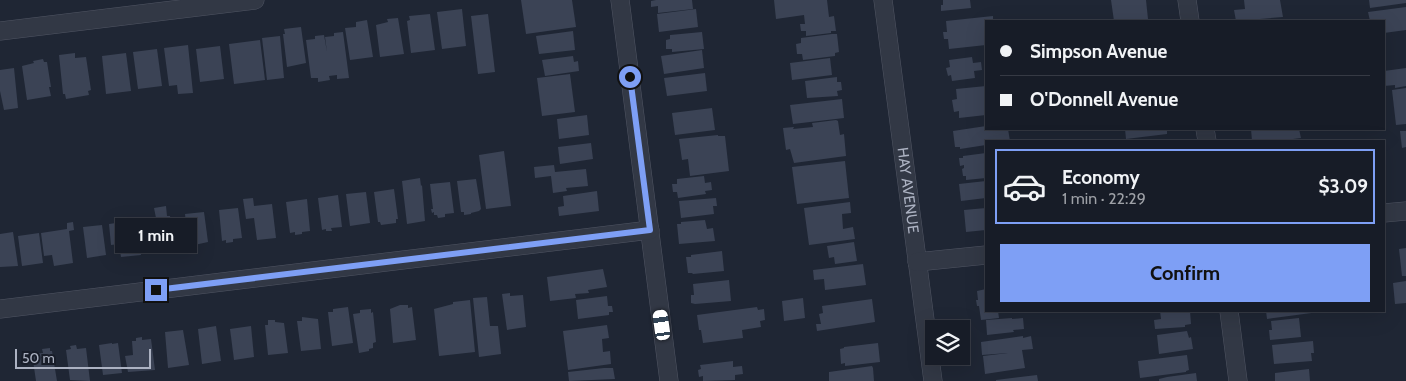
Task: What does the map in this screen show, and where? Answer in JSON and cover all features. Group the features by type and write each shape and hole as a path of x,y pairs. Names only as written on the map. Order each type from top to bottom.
{"street":[{"path":"0,31 255,0"},
{"path":"620,0 669,381"},
{"name":"HAY AVENUE","path":"883,0 933,381"},
{"path":"1187,0 1190,20"},
{"path":"1385,213 1406,211"},
{"path":"0,309 650,230"},
{"path":"917,262 985,255"},
{"path":"1230,312 1238,381"}],"building":[{"path":"521,0 572,0 576,27 526,34"},
{"path":"692,0 693,9 658,13 658,6 651,7 651,1"},
{"path":"774,0 827,0 829,17 834,16 836,31 806,36 806,31 801,31 800,24 805,24 804,15 776,19"},
{"path":"943,0 970,0 971,8 941,11"},
{"path":"1111,0 1146,0 1148,19 1114,20"},
{"path":"1244,0 1280,0 1283,17 1236,20 1234,10 1245,9"},
{"path":"1369,0 1406,0 1406,3 1370,8"},
{"path":"1406,7 1406,30 1385,33 1385,20 1370,20 1368,12"},
{"path":"462,9 466,46 442,49 437,12"},
{"path":"696,9 698,27 659,32 657,14"},
{"path":"430,14 435,50 411,53 407,21 410,20 409,16"},
{"path":"488,14 495,72 478,74 471,16"},
{"path":"993,16 993,20 985,20 985,45 949,49 948,39 944,39 943,32 947,32 946,21"},
{"path":"398,18 404,54 380,57 376,25 388,22 387,19"},
{"path":"367,20 373,57 350,60 345,28 356,27 356,22"},
{"path":"301,27 306,63 287,67 284,29"},
{"path":"573,31 575,50 539,54 536,36"},
{"path":"343,32 349,78 337,79 337,75 329,76 330,80 318,82 318,78 311,78 306,40 324,35 327,52 325,37"},
{"path":"702,32 704,49 672,52 672,49 666,49 666,40 670,39 670,35"},
{"path":"837,34 839,52 835,53 835,56 803,60 802,54 797,54 796,44 801,43 801,38"},
{"path":"280,36 284,78 267,80 262,38"},
{"path":"260,40 265,80 234,84 229,44"},
{"path":"188,45 193,93 178,94 177,85 169,86 164,48"},
{"path":"220,46 224,79 200,82 196,49"},
{"path":"157,49 162,86 138,89 133,52"},
{"path":"702,50 704,68 664,74 661,56"},
{"path":"75,53 75,58 86,57 91,90 88,91 89,95 66,99 65,94 63,94 59,55"},
{"path":"126,53 131,91 106,94 102,56"},
{"path":"573,56 574,62 578,61 579,71 545,76 542,60"},
{"path":"972,57 973,63 981,62 982,70 974,71 975,78 952,81 951,75 948,76 946,68 950,67 949,60"},
{"path":"830,58 832,75 792,80 790,63"},
{"path":"43,59 44,62 47,62 51,96 27,100 22,66"},
{"path":"14,68 18,108 4,110 0,91 0,70"},
{"path":"1406,68 1406,86 1395,88 1395,85 1385,86 1385,71"},
{"path":"705,73 707,91 667,96 664,78"},
{"path":"570,74 575,112 542,116 537,78"},
{"path":"837,77 837,82 841,82 842,90 837,91 838,96 807,98 805,81"},
{"path":"985,86 985,115 959,118 959,111 954,112 952,100 957,99 956,89"},
{"path":"1406,88 1406,124 1396,125 1392,90"},
{"path":"842,99 844,118 793,124 790,105"},
{"path":"712,108 715,130 675,135 672,113"},
{"path":"587,115 589,135 559,139 557,119"},
{"path":"838,121 840,135 844,134 846,156 794,163 790,149 786,150 783,128 813,127 812,123"},
{"path":"985,126 985,130 1008,130 1010,140 985,140 985,145 960,149 960,147 955,147 953,131"},
{"path":"1125,130 1167,130 1167,134 1126,139"},
{"path":"1251,130 1299,130 1301,138 1285,140 1252,140"},
{"path":"1400,131 1406,131 1406,147 1402,148"},
{"path":"725,136 729,171 690,176 688,159 682,160 679,139"},
{"path":"591,143 593,159 560,164 558,147"},
{"path":"504,151 511,206 486,209 479,155"},
{"path":"985,153 985,178 966,180 962,169 964,165 960,166 959,158 963,158 963,156"},
{"path":"845,161 849,198 797,204 792,167"},
{"path":"554,165 555,172 586,169 588,186 566,188 567,191 553,193 551,176 535,178 534,167"},
{"path":"704,176 705,183 711,182 712,190 705,191 706,194 678,198 677,192 673,192 672,184 677,184 677,179"},
{"path":"420,178 425,221 407,224 402,181"},
{"path":"476,179 481,209 464,215 464,212 461,212 457,181"},
{"path":"985,181 985,198 961,201 959,184"},
{"path":"450,182 454,213 445,214 445,217 438,218 437,215 434,215 434,212 432,213 431,209 433,209 430,184"},
{"path":"394,189 398,219 396,219 396,223 381,225 378,222 374,192"},
{"path":"597,191 599,211 559,216 558,207 564,206 563,196"},
{"path":"366,192 370,223 350,226 346,194"},
{"path":"338,195 342,227 331,228 332,231 322,230 318,198"},
{"path":"253,198 254,206 272,204 276,238 257,240 254,218 246,219 243,199"},
{"path":"716,198 717,206 713,206 714,214 681,218 679,201"},
{"path":"307,199 310,231 295,235 295,232 290,233 286,202"},
{"path":"850,202 851,213 842,214 843,229 853,227 855,239 809,245 804,208"},
{"path":"166,206 167,216 170,216 175,246 164,248 165,250 160,251 160,248 155,249 151,219 156,218 154,208"},
{"path":"238,208 242,238 233,239 233,242 226,243 226,240 222,241 219,210"},
{"path":"985,208 985,230 966,232 964,210"},
{"path":"204,212 208,242 190,246 188,245 185,214"},
{"path":"137,220 141,255 121,257 119,244 111,245 109,224"},
{"path":"705,220 707,229 713,228 715,241 679,244 677,224"},
{"path":"73,222 74,230 69,231 73,263 54,266 52,255 44,256 41,233 67,229 67,223"},
{"path":"102,225 106,255 87,258 83,227"},
{"path":"13,232 18,266 0,267 0,234"},
{"path":"39,233 43,263 22,266 18,236"},
{"path":"854,242 857,261 835,264 834,257 829,258 827,246"},
{"path":"1406,248 1406,276 1402,276 1399,249"},
{"path":"722,251 724,271 688,273 686,257"},
{"path":"863,264 866,285 825,290 824,279 814,280 813,270"},
{"path":"603,269 607,287 588,290 589,293 575,294 576,298 550,301 547,277"},
{"path":"729,280 731,301 691,303 691,295 694,295 693,284"},
{"path":"1406,281 1406,303 1395,304 1393,283"},
{"path":"985,289 985,312 998,312 999,318 981,320 976,300 978,300 977,291"},
{"path":"510,293 510,296 523,295 526,327 507,330 502,294"},
{"path":"607,296 608,306 612,306 613,312 609,312 609,315 578,319 576,300"},
{"path":"487,297 490,326 498,326 501,354 479,357 473,298"},
{"path":"803,298 805,318 784,321 782,301"},
{"path":"872,299 875,322 817,331 816,324 821,324 819,314 823,313 822,306"},
{"path":"470,300 475,352 439,356 434,309 453,304 453,302"},
{"path":"400,305 408,305 408,308 412,307 416,340 393,343 390,309"},
{"path":"348,307 353,343 332,346 328,312 333,312 333,309"},
{"path":"757,307 758,310 764,309 765,320 760,321 761,327 742,330 743,338 703,343 697,315"},
{"path":"371,309 371,313 373,312 376,342 373,343 373,348 369,349 369,351 359,353 353,314 360,313 360,310"},
{"path":"1160,312 1190,312 1191,324 1185,325 1185,327 1155,329 1154,320 1161,319"},
{"path":"1266,312 1319,312 1267,319"},
{"path":"302,317 318,319 321,349 301,351 297,321 302,321"},
{"path":"1023,318 1024,329 987,335 986,320"},
{"path":"1299,318 1301,337 1270,340 1269,330 1272,330 1271,321"},
{"path":"268,320 284,323 288,353 268,355 265,325 268,325"},
{"path":"607,325 609,338 602,339 603,352 610,351 611,364 568,370 563,331"},
{"path":"216,326 221,361 202,364 198,329"},
{"path":"251,326 254,357 234,360 230,329"},
{"path":"183,330 189,365 168,368 165,332"},
{"path":"1187,331 1189,338 1191,337 1193,349 1159,354 1157,335"},
{"path":"1023,336 1023,338 1031,336 1033,349 1022,350 1025,368 985,374 983,356 1008,353 982,355 981,342"},
{"path":"142,337 142,340 151,339 155,370 128,372 125,356 133,355 132,341"},
{"path":"1313,341 1314,353 1311,353 1312,361 1274,364 1272,345"},
{"path":"118,343 122,373 103,375 99,345"},
{"path":"878,343 880,362 845,366 845,363 841,364 840,349"},
{"path":"76,345 77,349 86,348 90,381 70,380 66,350 71,349 70,346"},
{"path":"50,348 57,381 36,381 32,354 43,353 42,349"},
{"path":"1187,355 1189,370 1186,372 1140,378 1138,361"},
{"path":"733,361 733,367 742,366 743,374 735,375 735,380 703,381 703,376 699,377 698,370 701,369 700,365"},
{"path":"872,366 874,381 829,381 829,372"},
{"path":"613,368 615,379 569,381 568,372"},
{"path":"1309,369 1310,381 1275,381 1275,373"},
{"path":"1196,373 1197,381 1159,381 1159,379 1167,377"},
{"path":"1037,375 1038,381 996,381 996,380"}],"route":[{"path":"156,290 650,230 630,77"}]}
